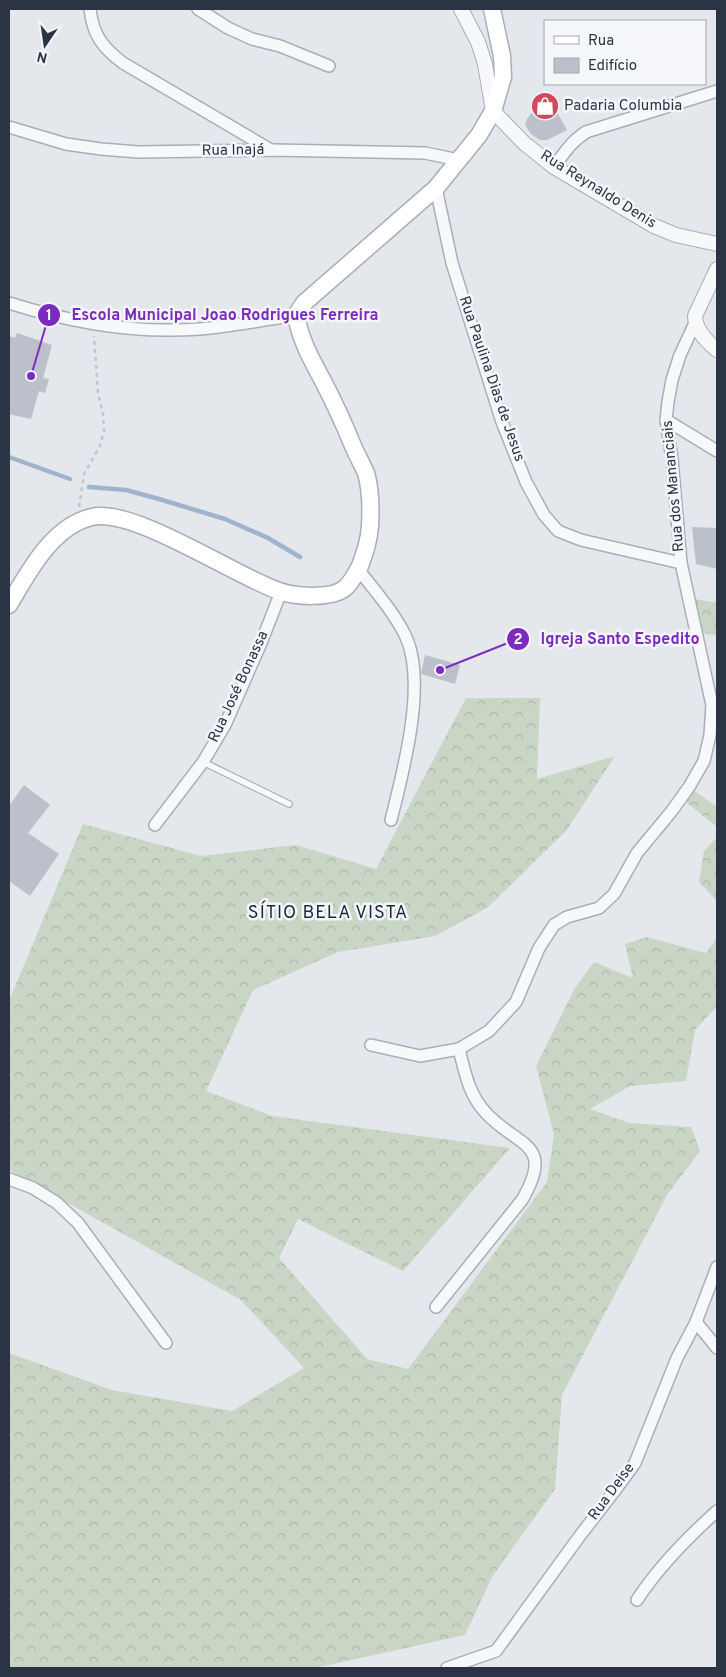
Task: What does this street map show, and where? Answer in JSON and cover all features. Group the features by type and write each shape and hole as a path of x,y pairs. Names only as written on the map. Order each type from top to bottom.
{"main road":[{"path":"9,605 33,566 60,533 73,523 93,516 107,516 130,521 155,531 236,572 281,592 310,596 330,594 345,588 358,568 368,546 371,500 366,474 339,413 304,344 296,315 304,303 436,188 479,135 493,111 503,77 502,56 492,9"}],"street":[{"path":"90,9 92,24 98,38 108,52 123,63 272,150"},
{"path":"198,9 228,28 252,39 280,46 329,66"},
{"path":"461,9 478,42 485,64 493,111"},
{"path":"554,167 573,142 586,132 717,91"},
{"name":"Rua Reynaldo Denis","path":"493,111 524,143 554,167 654,226 676,235 717,244"},
{"name":"Rua Inajá","path":"9,127 66,144 138,152 272,150 426,153 459,160"},
{"name":"Rua Paulina Dias de Jesus","path":"436,188 452,263 502,422 526,482 544,515 558,531 581,540 681,563"},
{"name":"Rua dos Mananciais","path":"681,563 672,459 666,420 668,402 678,364 696,323 695,316 717,269"},
{"path":"9,303 93,325 120,328 175,330 218,327 296,315"},
{"path":"696,323 717,350"},
{"path":"666,420 717,451"},
{"path":"371,1045 420,1056 459,1049 489,1031 516,1002 538,948 554,925 567,917 599,908 614,894 637,853 689,787 704,760 710,735 712,704 681,563"},
{"path":"358,568 399,623 407,639 412,659 414,706 406,759 391,820"},
{"name":"Rua José Bonassa","path":"155,825 203,762 225,725 281,592"},
{"path":"436,1307 522,1200 532,1184 536,1169 535,1160 528,1147 486,1113 473,1096 466,1078 459,1049"},
{"path":"9,1179 33,1188 57,1203 78,1224 166,1344"},
{"name":"Rua Deise","path":"447,1668 496,1652 635,1462 677,1358 696,1322 717,1268"},
{"path":"696,1322 717,1348"},
{"path":"637,1600 652,1578 675,1552 717,1511"}],"lane":[{"path":"203,762 290,804"}],"path":[{"path":"79,521 84,474 99,448 104,432 103,413 98,393 93,325"}],"green space":[{"path":"695,599 717,603 717,636 699,632"},
{"path":"466,698 540,698 537,779 615,756 566,831 487,908 435,936 338,952 253,990 206,1091 272,1116 510,1148 403,1271 298,1219 279,1258 367,1359 408,1369 547,1182 554,1134 536,1066 575,988 594,962 633,978 625,944 647,937 706,953 717,938 717,1006 695,1030 686,1081 630,1086 590,1109 629,1123 691,1127 700,1151 667,1195 562,1395 555,1489 492,1577 465,1635 315,1668 9,1668 9,1353 112,1390 232,1411 304,1368 241,1300 9,1170 9,1001 83,824 201,856 296,845 376,869"},
{"path":"693,790 717,807 717,827 686,802"},
{"path":"717,837 717,901 699,882 704,851"}],"building":[{"name":"Padaria Columbia","path":"546,92 567,130 547,140 540,140 531,134 525,125 527,119"},
{"path":"17,333 52,345 43,378 49,379 45,393 39,391 31,419 9,414 9,336 15,338"},
{"path":"692,527 717,528 717,569 696,564"},
{"path":"425,655 460,665 455,684 421,674"},
{"path":"24,785 50,805 28,833 59,854 30,896 9,881 9,806"}],"waterway":[{"path":"9,457 70,479"},
{"path":"89,487 126,490 225,519 268,538 300,557"}],"place":[{"name":"Padaria Columbia","path":"545,106"},
{"name":"Escola Municipal Joao Rodrigues Ferreira","path":"31,376"},
{"name":"Igreja Santo Espedito","path":"440,670"}],"district":[{"name":"SÍTIO BELA VISTA","path":"328,913"}]}
